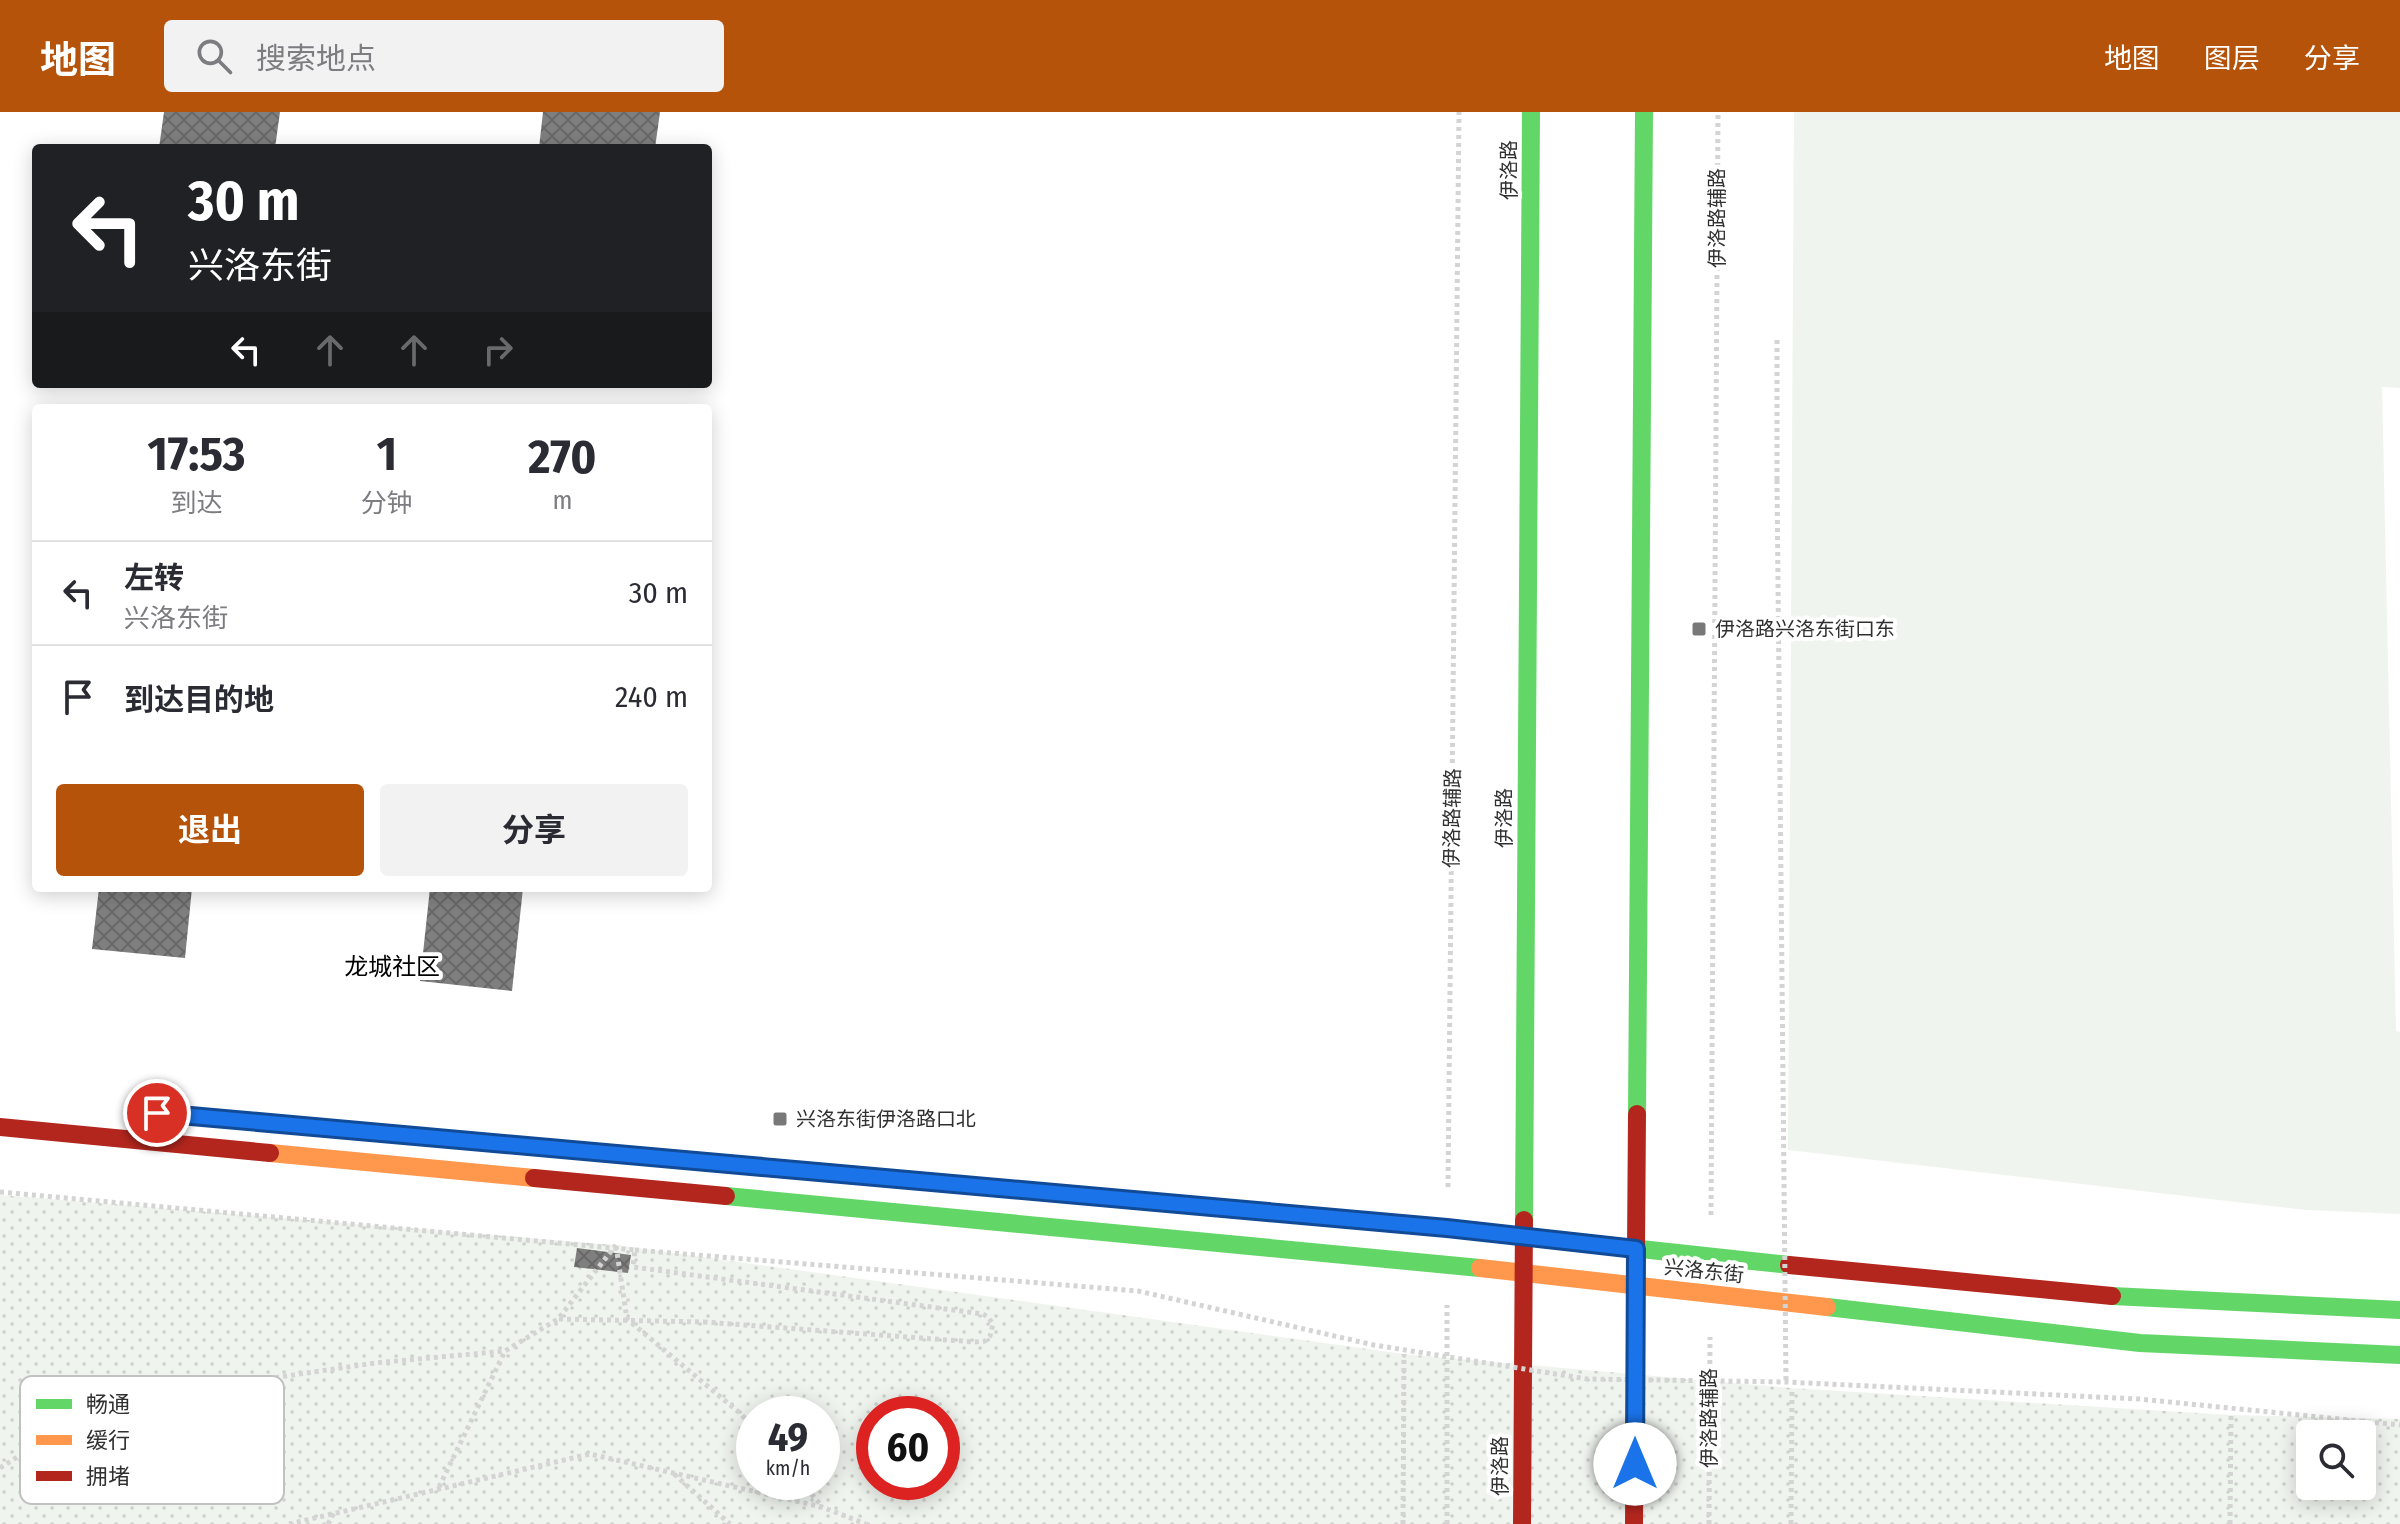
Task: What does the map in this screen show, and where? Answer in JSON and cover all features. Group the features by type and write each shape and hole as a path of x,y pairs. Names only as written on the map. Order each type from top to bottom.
{"street":[{"name":"伊洛路","path":"1522,1524 1531,112"},
{"path":"1634,1524 1644,112"},
{"name":"兴洛东街","path":"0,1127 1447,1264 2140,1343 2400,1355"},
{"name":"兴洛东街","path":"414,1136 1447,1228 1710,1258 2143,1299 2400,1310"}],"path":[{"name":"伊洛路辅路","path":"1447,1228 1459,112"},
{"name":"伊洛路辅路","path":"1710,1258 1718,112"},
{"path":"1777,338 1786,1382"},
{"path":"0,1192 635,1250 1138,1291 1374,1345 1587,1379 1786,1382 2139,1399 2400,1425"},
{"path":"284,1376 375,1363 505,1351 558,1319 616,1245 627,1319 736,1410"},
{"path":"558,1319 704,1322 975,1342 985,1341 990,1336 993,1324 983,1314 633,1267 635,1250"},
{"path":"1447,1264 1447,1524"},
{"name":"伊洛路辅路","path":"1709,1524 1710,1294"},
{"path":"438,1488 505,1351"},
{"path":"1403,1524 1404,1354"},
{"path":"1791,1524 1792,1388"},
{"path":"2230,1524 2231,1415"},
{"path":"289,1524 590,1454 822,1507 866,1524"},
{"path":"0,1468 20,1455"},
{"path":"673,1472 730,1524"},
{"path":"816,1500 822,1507"},
{"path":"328,1524 334,1513"}],"shaded area":[{"path":"1794,112 2400,112 2400,388 2382,387 2396,1031 2400,1032 2400,1214 2306,1210 1788,1150"},
{"path":"0,1195 616,1245 1404,1354 1792,1388 2231,1415 2400,1419 2400,1524 0,1524"}],"building":[{"path":"164,112 280,112 276,144 160,144"},
{"path":"543,112 660,112 656,144 539,144"},
{"path":"99,892 192,892 185,958 92,949"},
{"path":"430,892 523,892 512,991 420,981"},
{"path":"577,1248 631,1255 628,1273 574,1267"}],"traffic: fast":[{"path":"1524,1220 1531,112"},
{"path":"1637,1114 1644,112"},
{"path":"689,1160 1447,1228 1789,1265"},
{"path":"726,1196 1480,1268"},
{"path":"2112,1296 2400,1310"},
{"path":"1827,1307 2140,1343 2400,1355"}],"traffic: slow":[{"path":"426,1137 689,1160"},
{"path":"270,1153 534,1178"},
{"path":"1480,1268 1827,1307"}],"traffic: jam":[{"path":"1634,1524 1637,1114"},
{"path":"0,1127 270,1153"},
{"path":"534,1178 726,1196"},
{"path":"1522,1524 1524,1220"},
{"path":"1789,1265 2112,1296"}],"place":[{"name":"伊洛路兴洛东街口东","path":"1699,629"},
{"name":"兴洛东街伊洛路口北","path":"780,1119"}],"district":[{"name":"龙城社区","path":"392,967"}],"route":[{"path":"157,1113 1447,1228 1636,1249 1635,1464"}]}
